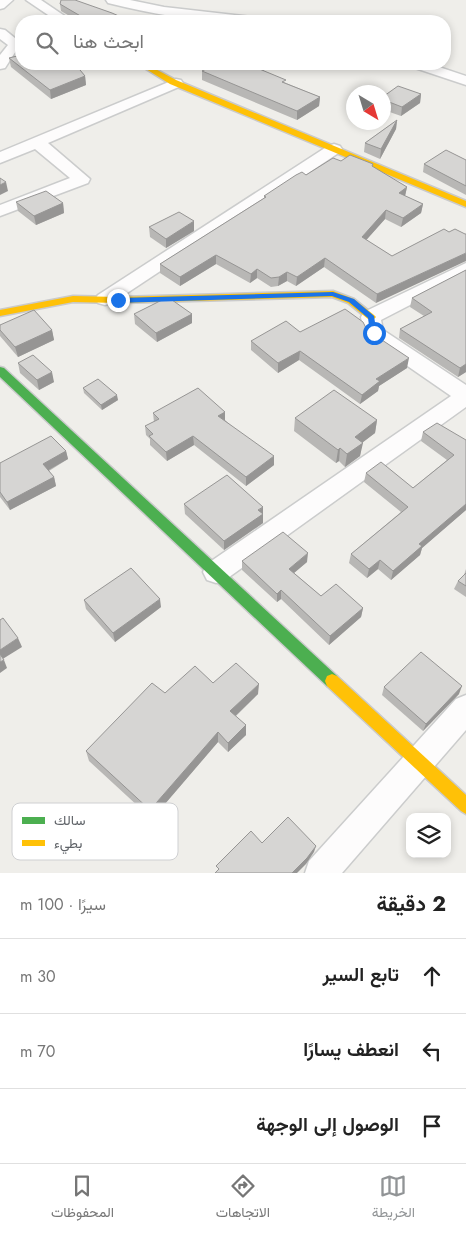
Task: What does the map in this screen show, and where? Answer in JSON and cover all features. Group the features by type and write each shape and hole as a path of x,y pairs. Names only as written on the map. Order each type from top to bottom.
{"street":[{"path":"0,4 7,0"},
{"path":"32,0 56,15"},
{"path":"112,0 164,11 199,15"},
{"path":"0,34 15,44 0,65"},
{"path":"152,70 176,83 466,204"},
{"path":"434,70 466,81"},
{"path":"0,158 176,83"},
{"path":"0,211 82,179 36,142"},
{"path":"105,299 334,149"},
{"path":"371,317 466,269"},
{"path":"0,313 49,302 90,297 118,300 333,294 351,301 371,317 374,333 466,396 216,572"},
{"path":"0,371 420,761 466,806"},
{"path":"321,873 466,709"}],"building":[{"path":"61,0 75,0 116,15 79,15 60,4"},
{"path":"15,56 15,63 9,58"},
{"path":"24,70 80,70 85,76 50,90"},
{"path":"262,70 286,80 282,82 320,97 297,111 202,71"},
{"path":"398,86 421,94 402,107 391,103 391,91"},
{"path":"397,120 381,149 365,143 383,130 391,130 391,124"},
{"path":"446,150 466,160 466,186 424,164"},
{"path":"350,155 373,164 372,166 407,187 399,193 423,204 403,218 386,210 362,237 392,256 444,229 449,232 455,229 466,234 466,253 377,294 325,258 297,277 287,272 279,277 271,278 257,269 251,274 216,255 180,277 160,264 266,197 264,196 296,175 302,172 306,175 333,158 341,161"},
{"path":"0,178 6,182 0,185"},
{"path":"46,191 63,203 34,216 16,202"},
{"path":"179,212 194,221 166,239 149,227"},
{"path":"466,270 466,364 460,368 400,329 432,312 412,298"},
{"path":"164,299 172,300 192,314 156,333 134,314"},
{"path":"345,309 363,322 367,330 409,358 376,379 380,381 362,395 300,351 278,363 251,341 286,321 300,332"},
{"path":"34,310 52,330 15,347 0,330 0,325"},
{"path":"33,355 52,372 37,380 18,363"},
{"path":"98,379 117,395 101,405 83,388"},
{"path":"198,388 225,412 218,416 274,456 246,477 193,436 166,452 149,436 153,434 145,426 159,419 153,413"},
{"path":"334,390 377,420 355,437 363,443 347,454 340,448 338,450 295,418"},
{"path":"437,423 466,440 466,504 419,544 422,546 393,571 380,560 369,569 351,554 408,507 366,473 381,462 413,488 454,455 423,432"},
{"path":"51,436 66,451 43,464 54,477 7,502 0,492 0,463"},
{"path":"227,475 263,507 258,510 263,514 224,541 184,504"},
{"path":"283,532 308,553 289,569 321,596 336,584 363,608 330,636 281,590 277,594 242,561"},
{"path":"131,568 160,599 113,633 84,600"},
{"path":"466,573 466,586 458,581"},
{"path":"3,618 18,638 0,650 0,620"},
{"path":"421,652 462,686 426,724 384,687"},
{"path":"0,654 4,660 0,662"},
{"path":"236,663 259,684 230,711 246,725 228,743 218,732 156,803 142,803 86,751 152,683 165,693 195,666 213,683"},
{"path":"288,817 316,846 292,873 215,873 219,869 216,866 251,831 262,843"}],"traffic: fast":[{"path":"0,371 332,681"}],"traffic: slow":[{"path":"152,70 173,82 466,204"},
{"path":"0,313 73,299 118,300 333,294 351,301 371,317"},
{"path":"332,681 466,806"}],"route":[{"path":"118,300 333,294 351,301 371,317 374,333"}]}
